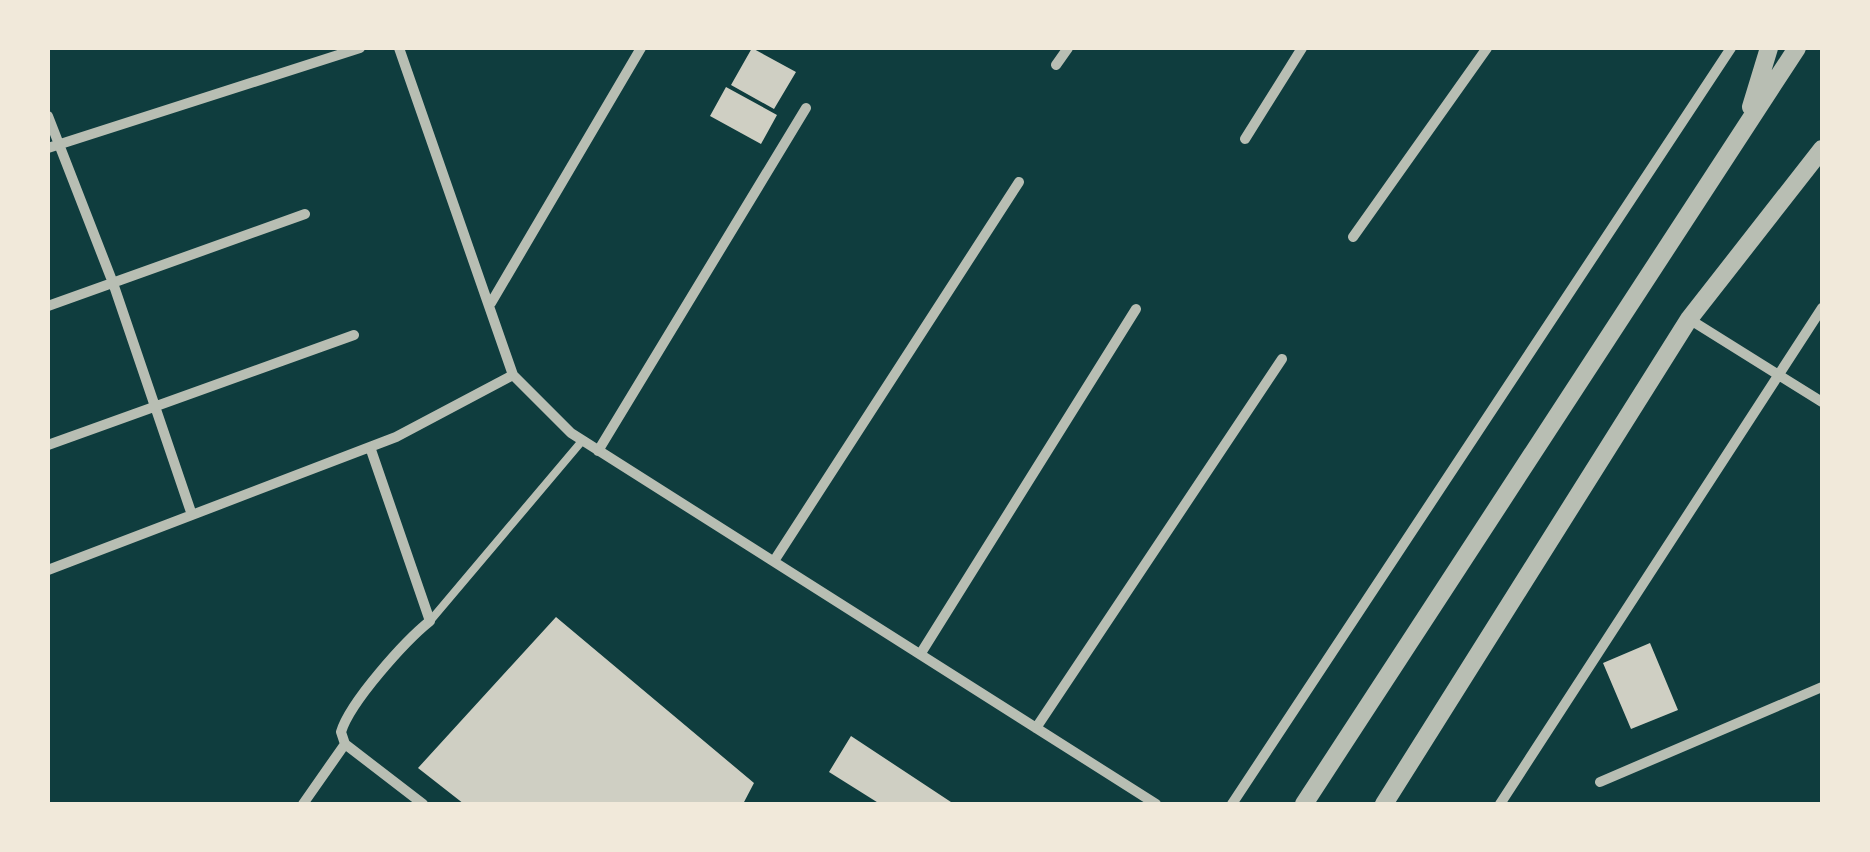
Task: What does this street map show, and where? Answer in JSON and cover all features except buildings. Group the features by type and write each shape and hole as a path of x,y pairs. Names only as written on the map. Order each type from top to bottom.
{"street":[{"path":"52,147 360,48"},
{"path":"399,48 514,375 571,434 1156,804"},
{"path":"490,303 641,48"},
{"path":"1056,65 1068,48"},
{"path":"1245,138 1302,48"},
{"path":"1353,236 1486,48"},
{"path":"1232,804 1731,48"},
{"path":"1743,132 1769,48"},
{"path":"1304,804 1797,48"},
{"path":"598,451 806,108"},
{"path":"48,116 52,147 113,283 192,515"},
{"path":"1384,804 1689,319 1820,156"},
{"path":"774,562 1019,182"},
{"path":"48,306 306,214"},
{"path":"1500,804 1822,308"},
{"path":"920,653 1136,309"},
{"path":"1689,319 1822,402"},
{"path":"48,445 354,334"},
{"path":"1036,728 1282,359"},
{"path":"48,570 396,437 514,375"},
{"path":"370,447 430,621 415,633 352,709 341,732 346,744 422,804"},
{"path":"1600,782 1822,688"},
{"path":"303,804 346,744"}],"lane":[{"path":"430,621 582,441"}]}
